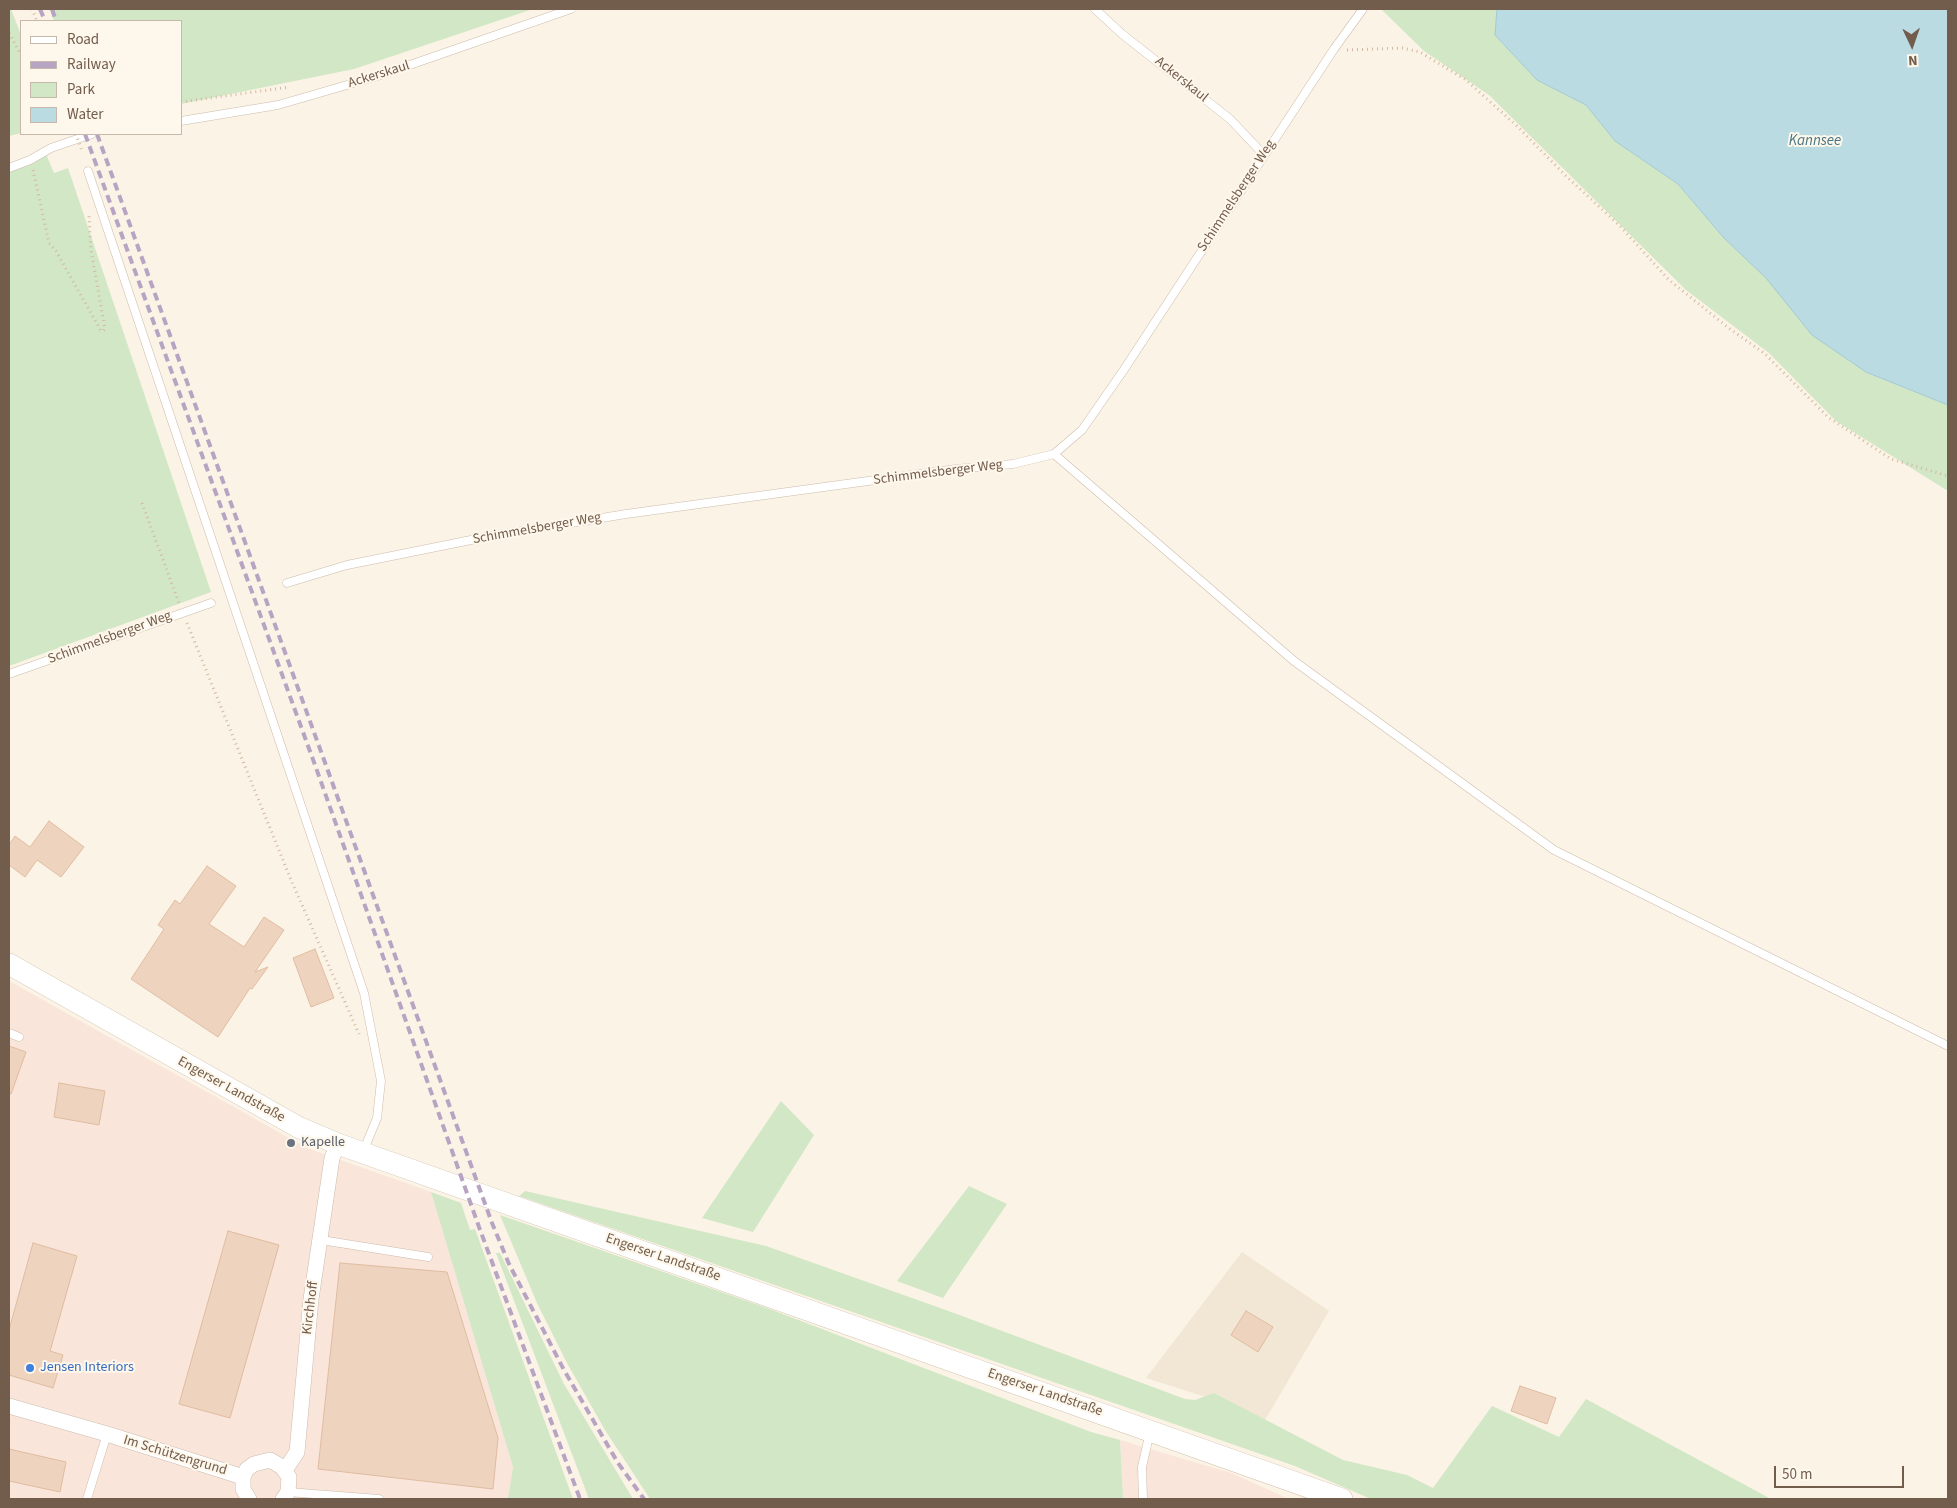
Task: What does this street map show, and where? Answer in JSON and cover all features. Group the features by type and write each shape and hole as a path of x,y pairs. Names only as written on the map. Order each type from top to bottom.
{"main road":[{"name":"Engerser Landstraße","path":"9,964 289,1122 338,1144 1342,1499"}],"street":[{"name":"Kirchhoff","path":"285,1470 297,1452 311,1298 332,1158 338,1144"},
{"name":"Im Schützengrund","path":"9,1406 108,1434 243,1477"},
{"name":"Im Schützengrund","path":"249,1499 243,1489 243,1477 247,1470 261,1461 275,1462 285,1470"},
{"path":"285,1470 290,1484 286,1495"}],"lane":[{"name":"Ackerskaul","path":"182,121 278,105 386,73 571,9"},
{"name":"Ackerskaul","path":"1095,9 1122,34 1230,119 1264,155"},
{"name":"Schimmelsberger Weg","path":"287,583 348,565 542,528 626,514 956,469 1013,464 1054,454 1082,430 1113,386 1334,48 1363,9"},
{"path":"9,168 30,160 50,148 89,135"},
{"path":"88,171 364,993 381,1081 377,1118 363,1152"},
{"path":"1054,454 1294,661 1554,850 1948,1046"},
{"name":"Schimmelsberger Weg","path":"9,674 210,603"},
{"path":"9,1033 19,1037"},
{"path":"321,1240 428,1257"},
{"path":"1143,1499 1142,1467 1151,1430"},
{"name":"Im Schützengrund","path":"88,1499 108,1434"},
{"path":"286,1495 379,1499"}],"path":[{"path":"9,33 20,53"},
{"path":"1334,48 1360,51 1402,48 1420,52 1466,80 1518,127 1566,176 1620,226 1669,280 1730,330 1764,352 1828,417 1891,459 1948,476"},
{"path":"182,102 293,87"},
{"path":"76,135 82,151"},
{"path":"30,160 50,243 101,331 103,331 105,330 91,250 89,211"},
{"path":"142,503 183,612 301,902 359,1036"}],"shaded area":[{"path":"9,981 307,1148 431,1192 513,1467 508,1499 9,1499"},
{"path":"1242,1252 1329,1311 1265,1420 1214,1393 1206,1397 1146,1378"},
{"path":"1120,1440 1231,1473 1289,1499 1123,1499"}],"green space":[{"path":"9,9 11,9 20,32 20,133 9,136"},
{"path":"50,9 533,9 354,69 182,104 182,20 54,20"},
{"path":"1381,9 1497,9 1495,35 1537,80 1586,105 1615,141 1678,184 1724,238 1866,372 1948,405 1948,491 1836,421 1769,353 1686,290 1489,95 1424,51"},
{"path":"46,154 54,173 68,168 211,592 9,666 9,171"},
{"path":"781,1101 814,1135 753,1232 702,1218"},
{"path":"969,1186 1007,1204 943,1298 897,1281"},
{"path":"525,1191 766,1246 954,1313 1185,1399 1195,1400 1214,1393 1343,1460 1407,1475 1433,1488 1492,1406 1559,1437 1586,1399 1771,1499 1371,1499 1295,1466 519,1196"},
{"path":"431,1192 461,1203 470,1230 475,1229 573,1499 508,1499 513,1467"},
{"path":"500,1215 767,1308 1091,1432 1120,1440 1123,1499 650,1499 605,1430 567,1363 537,1303"},
{"path":"496,1253 500,1253 564,1384 633,1499 589,1499"}],"water":[{"name":"Kannsee","path":"1497,9 1948,9 1948,405 1866,372 1812,335 1766,278 1724,238 1678,184 1615,141 1586,105 1537,80 1495,35"}],"building":[{"path":"49,821 84,847 61,877 37,860 25,877 9,865 9,845 15,836 30,847"},
{"path":"207,866 236,886 209,924 244,947 264,917 284,930 255,972 268,967 252,989 250,988 218,1037 131,979 164,929 158,925 175,900 180,904"},
{"path":"315,949 334,998 311,1007 293,958"},
{"path":"9,1046 26,1052 11,1094 9,1094"},
{"path":"59,1083 105,1091 99,1125 54,1117"},
{"path":"228,1231 279,1245 230,1418 179,1404"},
{"path":"33,1243 77,1256 50,1351 63,1355 53,1388 9,1375 9,1330"},
{"path":"340,1263 447,1272 498,1438 493,1489 318,1469"},
{"path":"1246,1311 1273,1327 1258,1352 1231,1335"},
{"path":"1520,1386 1556,1398 1547,1424 1511,1411"},
{"path":"9,1449 66,1462 60,1492 9,1481"}],"railway":[{"path":"40,9 45,20"},
{"path":"52,9 56,20"},
{"path":"85,135 315,765 479,1227 580,1499"},
{"path":"97,135 492,1223 509,1264 564,1370 618,1463 644,1499"}],"place":[{"name":"Kapelle","path":"291,1143"},
{"name":"Jensen Interiors","path":"30,1368"}]}
